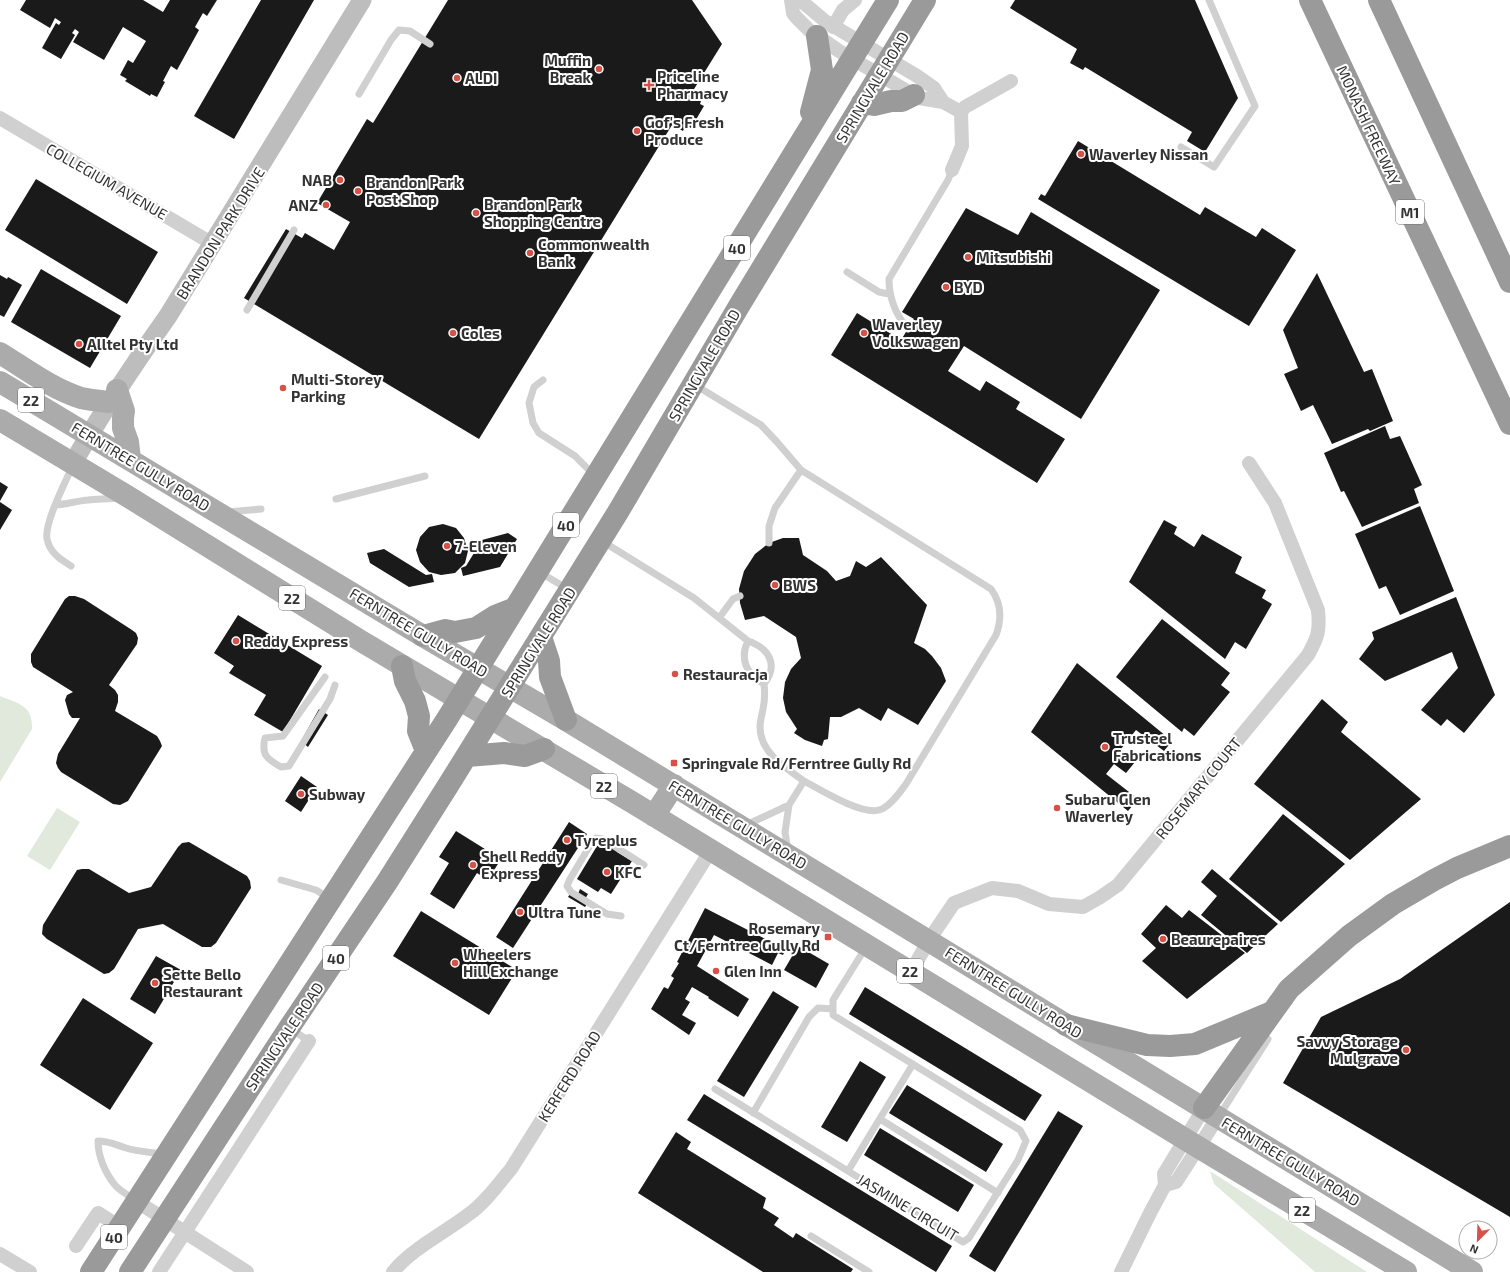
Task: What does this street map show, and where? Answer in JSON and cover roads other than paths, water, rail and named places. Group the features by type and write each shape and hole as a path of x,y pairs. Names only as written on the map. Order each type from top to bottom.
{"highway":[{"name":"SPRINGVALE ROAD","path":"91,1272 459,699 888,0"},
{"name":"SPRINGVALE ROAD","path":"130,1272 289,1028 375,900 491,718 601,540 722,333 925,0"},
{"name":"MONASH FREEWAY","path":"1310,0 1510,424"},
{"path":"1378,0 1510,282"},
{"path":"804,138 822,70 825,31"},
{"path":"862,103 874,106 891,101 902,101 914,95"},
{"path":"694,318 722,333"},
{"path":"423,636 445,630 455,632 476,628 495,616 515,608"},
{"path":"541,637 548,661 550,677 566,720"},
{"path":"402,666 405,681 415,701 419,716 418,731 426,751"},
{"path":"467,756 504,753 526,756 544,750"},
{"path":"1211,1112 1272,1012 1289,989 1314,966 1349,936 1393,904 1457,868 1510,846"},
{"path":"1066,1024 1147,1044 1170,1046 1195,1044 1239,1024 1272,1012"}],"main road":[{"path":"0,353 45,381 82,398 113,396 124,411 122,418 123,428 128,442 130,459"},
{"name":"FERNTREE GULLY ROAD","path":"0,382 674,785 1472,1272"},
{"name":"22","path":"0,420 127,496 402,666 711,850 1406,1272"},
{"path":"654,816 674,785"}],"street":[{"name":"BRANDON PARK DRIVE","path":"73,463 113,396 168,316 213,244 362,0"},
{"path":"791,0 793,13 796,17 825,31 884,67 914,95 919,98 943,102 961,112"},
{"path":"800,0 816,15 825,31"},
{"path":"825,31 843,10 855,0"},
{"path":"857,51 884,67 912,73 934,88 943,102"},
{"path":"952,170 962,146 961,112 965,107 1011,81"},
{"name":"COLLEGIUM AVENUE","path":"0,118 213,244"},
{"name":"ROSEMARY COURT","path":"911,972 929,940 954,903 992,888 1018,891 1049,904 1083,907 1118,885 1308,655 1320,626 1318,610 1275,503 1249,463"},
{"name":"KERFERD ROAD","path":"393,1272 398,1266 436,1236 471,1214 511,1169 711,850"},
{"name":"SPRINGVALE ROAD","path":"159,1272 309,1041"},
{"path":"1122,1272 1165,1185 1164,1174 1192,1143 1211,1112"},
{"path":"136,1201 247,1272"},
{"path":"76,1246 98,1213 120,1227"},
{"path":"0,1254 30,1272"}],"lane":[{"path":"1181,147 1214,167 1255,106 1209,0"},
{"path":"359,94 391,40 399,30 410,31 430,44"},
{"path":"908,329 896,313 889,294 889,279 948,180 952,170"},
{"path":"247,310 294,230"},
{"path":"847,272 879,292 889,294"},
{"path":"543,380 534,387 529,403 533,423 539,433 575,456 596,477"},
{"path":"601,540 694,598 748,641 757,644 768,654 771,670 764,684 765,696 760,727 764,744 776,760 804,781 840,801 861,809 879,810 894,800 906,784 996,635 1000,625 1001,614 998,599 991,590 801,470 778,442 761,425 693,384"},
{"path":"71,566 57,557 50,548 46,538 50,519 73,463"},
{"path":"769,544 769,526 775,508 801,470"},
{"path":"336,499 425,476"},
{"path":"56,505 89,500 110,500 127,496"},
{"path":"218,513 261,509"},
{"path":"538,571 570,590"},
{"path":"719,618 732,599 740,596"},
{"path":"748,641 745,648 746,666 754,679 764,684"},
{"path":"325,677 283,736 265,738 263,748 268,760 281,768 289,766 330,700 335,685"},
{"path":"789,856 786,832 789,805 804,781"},
{"path":"742,827 789,805"},
{"path":"621,916 607,914 571,892 567,886 592,842 596,838 603,839 644,865"},
{"path":"280,880 316,890 331,899"},
{"path":"753,1113 809,1017 818,1008 833,1009 833,1000 867,945"},
{"name":"JASMINE CIRCUIT","path":"715,1089 963,1242 969,1238 1018,1160 1026,1141 1020,1130 833,1015 833,1009"},
{"path":"289,1028 309,1041"},
{"path":"1211,1112 1268,1039"},
{"path":"848,1171 913,1064"},
{"path":"880,1119 998,1193"},
{"path":"136,1201 119,1189 111,1180 98,1150 98,1141 112,1143 137,1151 167,1154"},
{"path":"811,1236 870,1272"}],"place":[{"name":"Muffin Break","path":"599,69"},
{"name":"ALDI","path":"457,78"},
{"name":"Priceline Pharmacy","path":"649,85"},
{"name":"Gof's Fresh Produce","path":"637,131"},
{"name":"Waverley Nissan","path":"1081,154"},
{"name":"NAB","path":"340,180"},
{"name":"Brandon Park Post Shop","path":"358,191"},
{"name":"ANZ","path":"326,205"},
{"name":"Brandon Park Shopping Centre","path":"476,213"},
{"name":"Commonwealth Bank","path":"530,253"},
{"name":"Mitsubishi","path":"968,257"},
{"name":"BYD","path":"946,287"},
{"name":"Coles","path":"453,333"},
{"name":"Waverley Volkswagen","path":"864,333"},
{"name":"Alltel Pty Ltd","path":"79,344"},
{"name":"Multi-Storey Parking","path":"283,388"},
{"name":"7-Eleven","path":"447,546"},
{"name":"BWS","path":"775,585"},
{"name":"Reddy Express","path":"236,641"},
{"name":"Restauracja","path":"675,674"},
{"name":"Trusteel Fabrications","path":"1105,747"},
{"name":"Springvale Rd/Ferntree Gully Rd","path":"674,763"},
{"name":"Subway","path":"301,794"},
{"name":"Subaru Glen Waverley","path":"1057,808"},
{"name":"Tyreplus","path":"567,840"},
{"name":"Shell Reddy Express","path":"473,865"},
{"name":"KFC","path":"607,872"},
{"name":"Ultra Tune","path":"520,912"},
{"name":"Rosemary Ct/Ferntree Gully Rd","path":"828,937"},
{"name":"Beaurepaires","path":"1163,939"},
{"name":"Wheelers Hill Exchange","path":"455,963"},
{"name":"Glen Inn","path":"716,971"},
{"name":"Sette Bello Restaurant","path":"155,983"},
{"name":"Savvy Storage Mulgrave","path":"1406,1050"}]}
